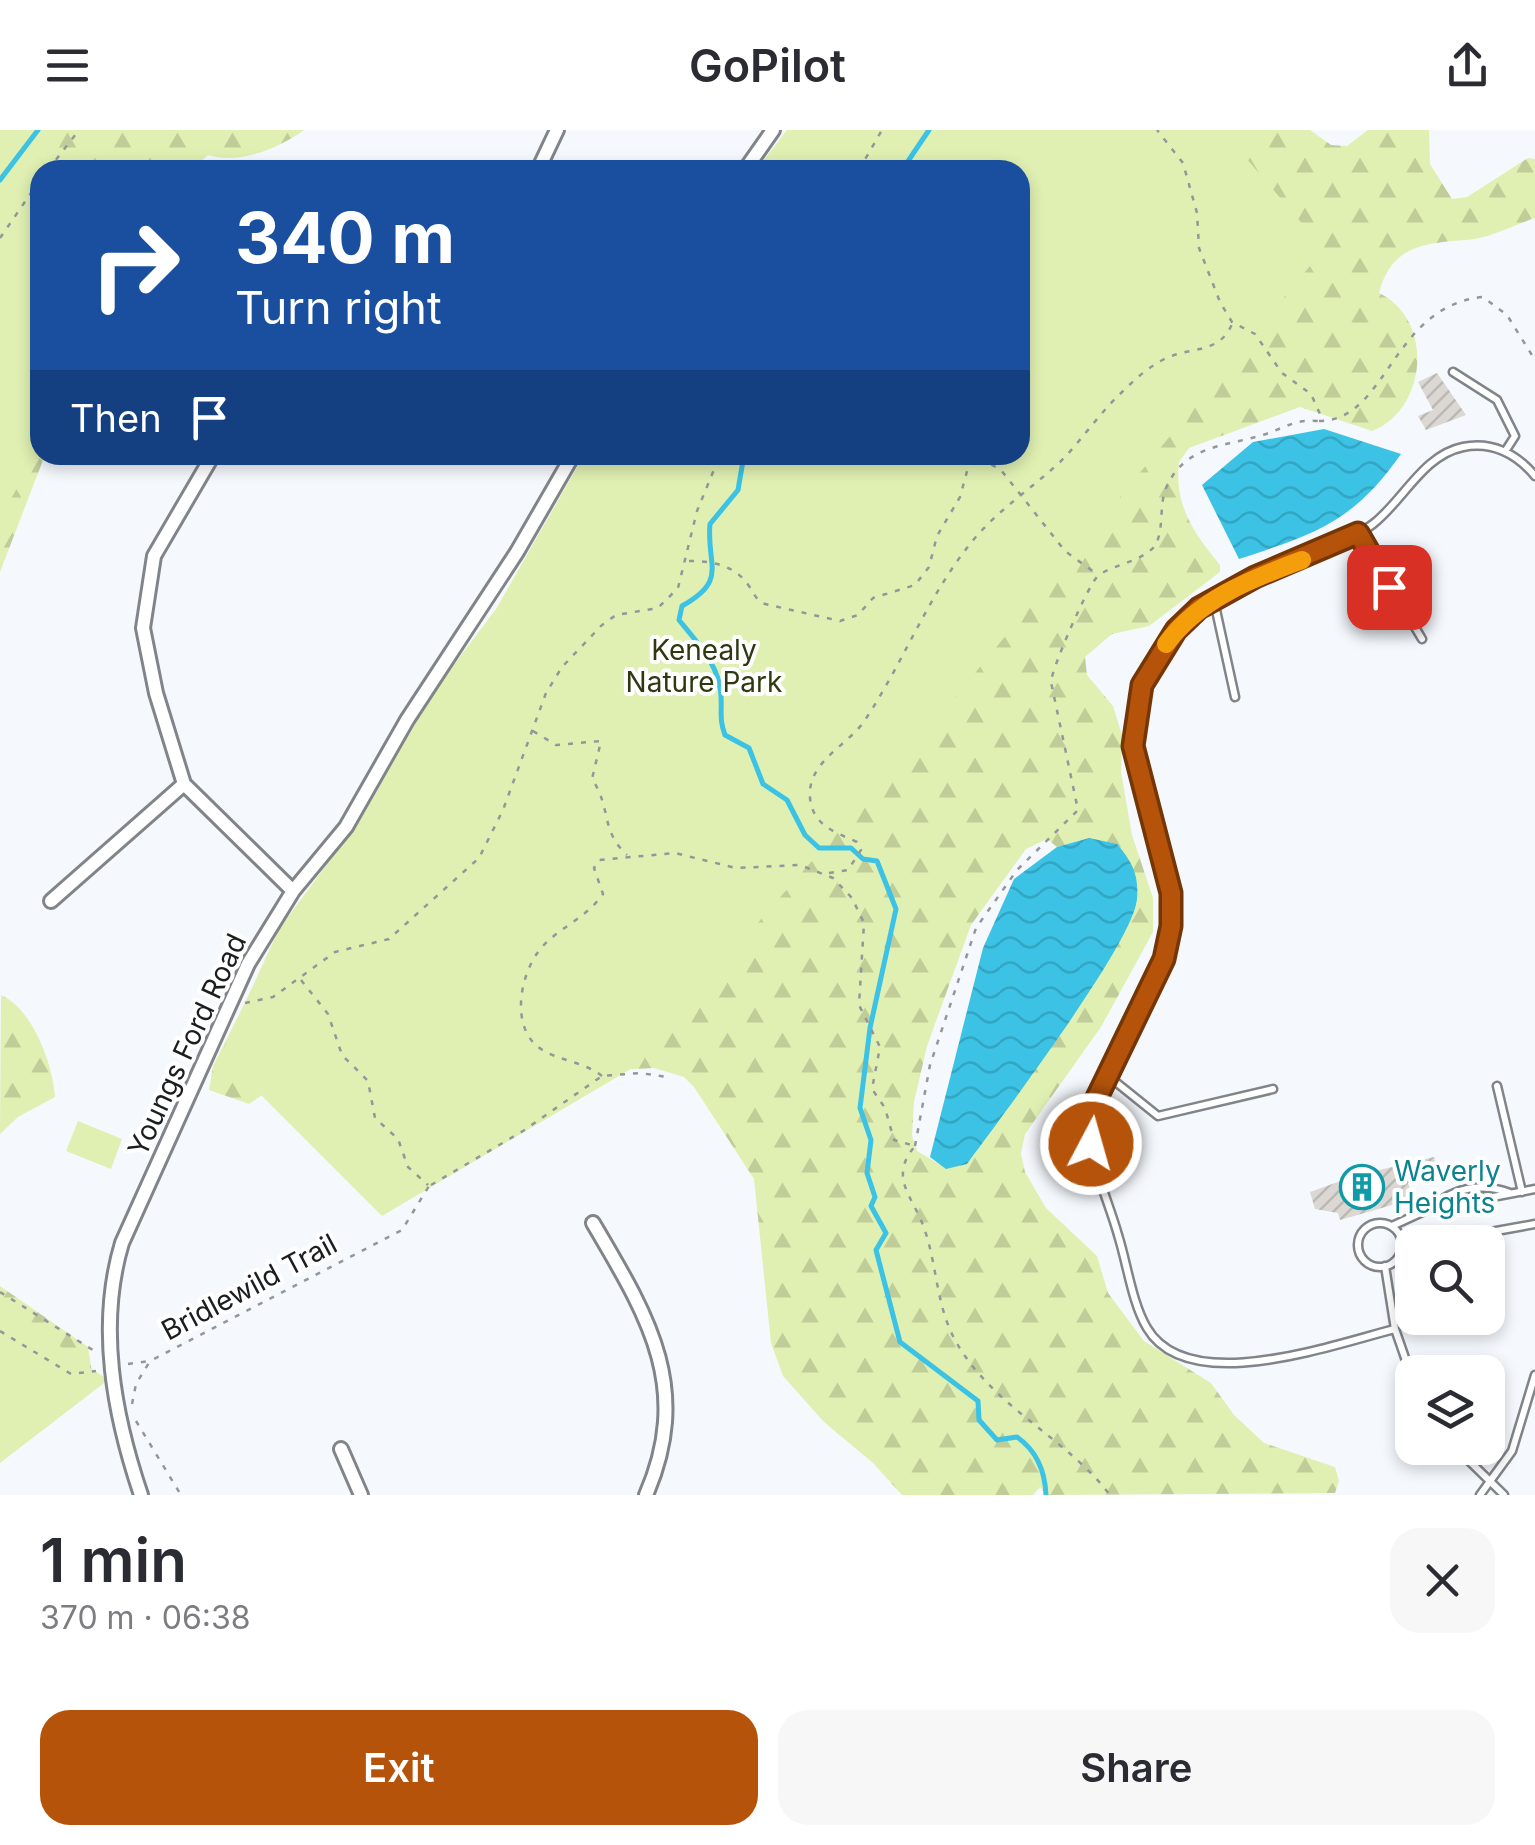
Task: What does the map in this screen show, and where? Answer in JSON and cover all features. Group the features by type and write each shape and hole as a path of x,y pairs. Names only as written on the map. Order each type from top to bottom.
{"street":[{"path":"543,160 557,130"},
{"path":"752,160 773,130"},
{"path":"206,465 154,556 143,628 156,693 184,784 293,891"},
{"name":"Youngs Ford Road","path":"141,1495 122,1440 113,1365 111,1293 122,1243 248,964 293,891 346,828 406,720 516,552 566,465"},
{"path":"52,901 184,784"},
{"path":"593,1223 648,1321 664,1366 667,1415 656,1472 646,1495"},
{"path":"341,1449 361,1495"}],"lane":[{"path":"1453,372 1497,400 1515,436 1506,450"},
{"path":"1385,1266 1395,1328 1242,1362 1179,1357 1158,1342 1146,1327 1091,1144 1090,1112 1164,959 1171,926 1171,893 1138,777 1134,715 1156,659 1176,630 1214,600 1358,533 1393,507 1444,452 1466,446 1506,450 1535,476"},
{"path":"1358,533 1422,638"},
{"path":"1214,600 1235,697"},
{"path":"1107,1074 1158,1116 1274,1088"},
{"path":"1497,1086 1522,1192"},
{"path":"1395,1261 1385,1266 1365,1261 1358,1241 1371,1225 1392,1226 1429,1209 1445,1196 1481,1186 1512,1194"},
{"path":"1429,1209 1535,1190"},
{"path":"1505,1229 1535,1224"},
{"path":"1392,1226 1395,1230"},
{"path":"1480,1495 1512,1451 1535,1376"},
{"path":"1474,1465 1504,1495"}],"path":[{"path":"56,160 79,130"},
{"path":"865,160 882,130"},
{"path":"1157,130 1183,163 1208,281 1232,322 1255,334 1282,373 1311,394 1320,406 1318,421"},
{"path":"0,238 30,194"},
{"path":"1110,1495 976,1373 953,1336 938,1294 924,1227 902,1187 901,1170 914,1146 930,1065 976,928 1017,870 1078,810 1056,723 1052,670 1070,636 1086,590 1098,575 1147,554 1155,546 1166,488 1173,475 1196,454 1294,421 1348,416 1367,401 1412,332 1466,299 1483,298 1507,315 1535,360"},
{"path":"828,874 848,870 861,850 857,842 834,834 818,820 810,800 818,770 866,720 917,622 969,545 1020,492 1064,457 1079,436 1140,375 1172,356 1212,347 1228,333 1232,322"},
{"path":"230,1005 273,997 336,952 390,938 479,858 503,810 546,693 579,648 616,615 658,608 668,601 688,561 698,511 716,465"},
{"path":"688,561 729,568 748,584 756,600 765,604 840,622 858,615 873,598 906,591 922,577 971,465"},
{"path":"995,465 1064,551 1098,575"},
{"path":"532,730 556,745 601,741 592,780 607,803 611,836 628,855"},
{"path":"602,1076 538,1047 522,1024 522,999 540,950 590,910 602,894 595,864 606,856 675,853 736,868 800,865 828,874 852,898 864,923 859,1004 880,1047 872,1089 885,1108 894,1140 914,1146"},
{"path":"300,979 328,1014 342,1055 368,1081 375,1118 398,1138 414,1176 429,1186 522,1131 602,1076 640,1072 667,1077"},
{"name":"Bridlewild Trail","path":"180,1495 132,1411 136,1384 150,1361 402,1230 429,1186"},
{"path":"0,1292 113,1365"},
{"path":"0,1331 71,1374 150,1361"}],"green space":[{"path":"0,130 304,130 258,153 232,158 208,155 202,160 30,160 30,465 41,465 0,572"},
{"path":"0,130 25,130 42,160 30,160 30,465 0,518"},
{"name":"Kenealy Nature Park","path":"787,130 1222,130 1324,249 952,701 629,1070 382,1216 221,1055 279,929 362,817 436,688 496,609 578,465 1030,465 1030,160 764,160"},
{"path":"888,130 1310,130 1331,145 1347,146 1368,130 1429,130 1430,164 1452,199 1467,197 1528,158 1535,159 1535,218 1483,237 1411,250 1384,277 1379,293 1397,306 1409,323 1416,343 1417,364 1404,404 1390,420 1372,431 1300,407 1189,448 1179,462 1183,505 1194,530 1220,565 1220,572 1149,626 1112,634 1085,657 1087,675 1113,706 1122,735 1121,772 1132,835 1153,898 1153,932 1101,1027 1025,1134 1021,1154 1025,1172 1046,1208 1097,1256 1108,1293 1144,1341 1211,1383 1234,1415 1264,1443 1335,1467 1339,1481 1335,1493 1046,1495 1040,1487 1033,1495 902,1495 873,1463 824,1422 783,1376 771,1343 754,1179 684,1077 654,1068 274,1087 249,1104 209,1090 213,1066 261,971 1005,465 1030,465 1030,160 987,160","holes":["1089,838 1137,903 1035,1069 967,1164 946,1168 917,1151 912,1136 914,1102 927,1046 971,925 1026,849 1047,839 1057,847"]},
{"path":"1,995 23,1012 32,1025 50,1070 55,1097 18,1117 0,1134"},
{"path":"78,1121 122,1139 111,1169 66,1151"},
{"path":"0,1286 88,1347 92,1373 0,1374"},
{"path":"0,1304 108,1380 0,1463"}],"water":[{"path":"1324,429 1401,454 1366,496 1330,523 1239,559 1202,485 1253,442"},
{"path":"1089,838 1117,844 1136,875 1137,899 1130,921 1063,1031 967,1164 946,1169 930,1157 983,948 1014,879 1057,847"}],"building":[{"path":"1437,373 1466,415 1426,430 1418,416 1433,410 1418,382"},
{"name":"Waverly Heights","path":"1434,1157 1439,1174 1408,1183 1413,1199 1340,1220 1338,1213 1315,1209 1310,1192 1349,1178 1354,1170 1367,1173"}],"waterway":[{"path":"0,180 38,130"},
{"path":"909,160 929,130"},
{"path":"742,465 738,490 710,524 710,579 697,597 682,606 679,620 717,675 725,735 749,748 763,784 787,800 805,835 819,848 851,848 863,859 877,861 896,909 870,1028 860,1108 871,1140 867,1173 875,1197 871,1206 886,1233 876,1250 900,1342 978,1401 979,1420 997,1440 1017,1437 1030,1449 1042,1470 1046,1495"}],"slow traffic":[{"path":"1166,644 1199,608 1255,577 1302,560"}],"place":[{"name":"Waverly Heights","path":"1362,1187"}],"route":[{"path":"1091,1144 1090,1112 1164,959 1171,926 1171,893 1133,746 1134,715 1142,685 1176,630 1199,608 1255,577 1317,554 1358,533 1389,587"}]}
